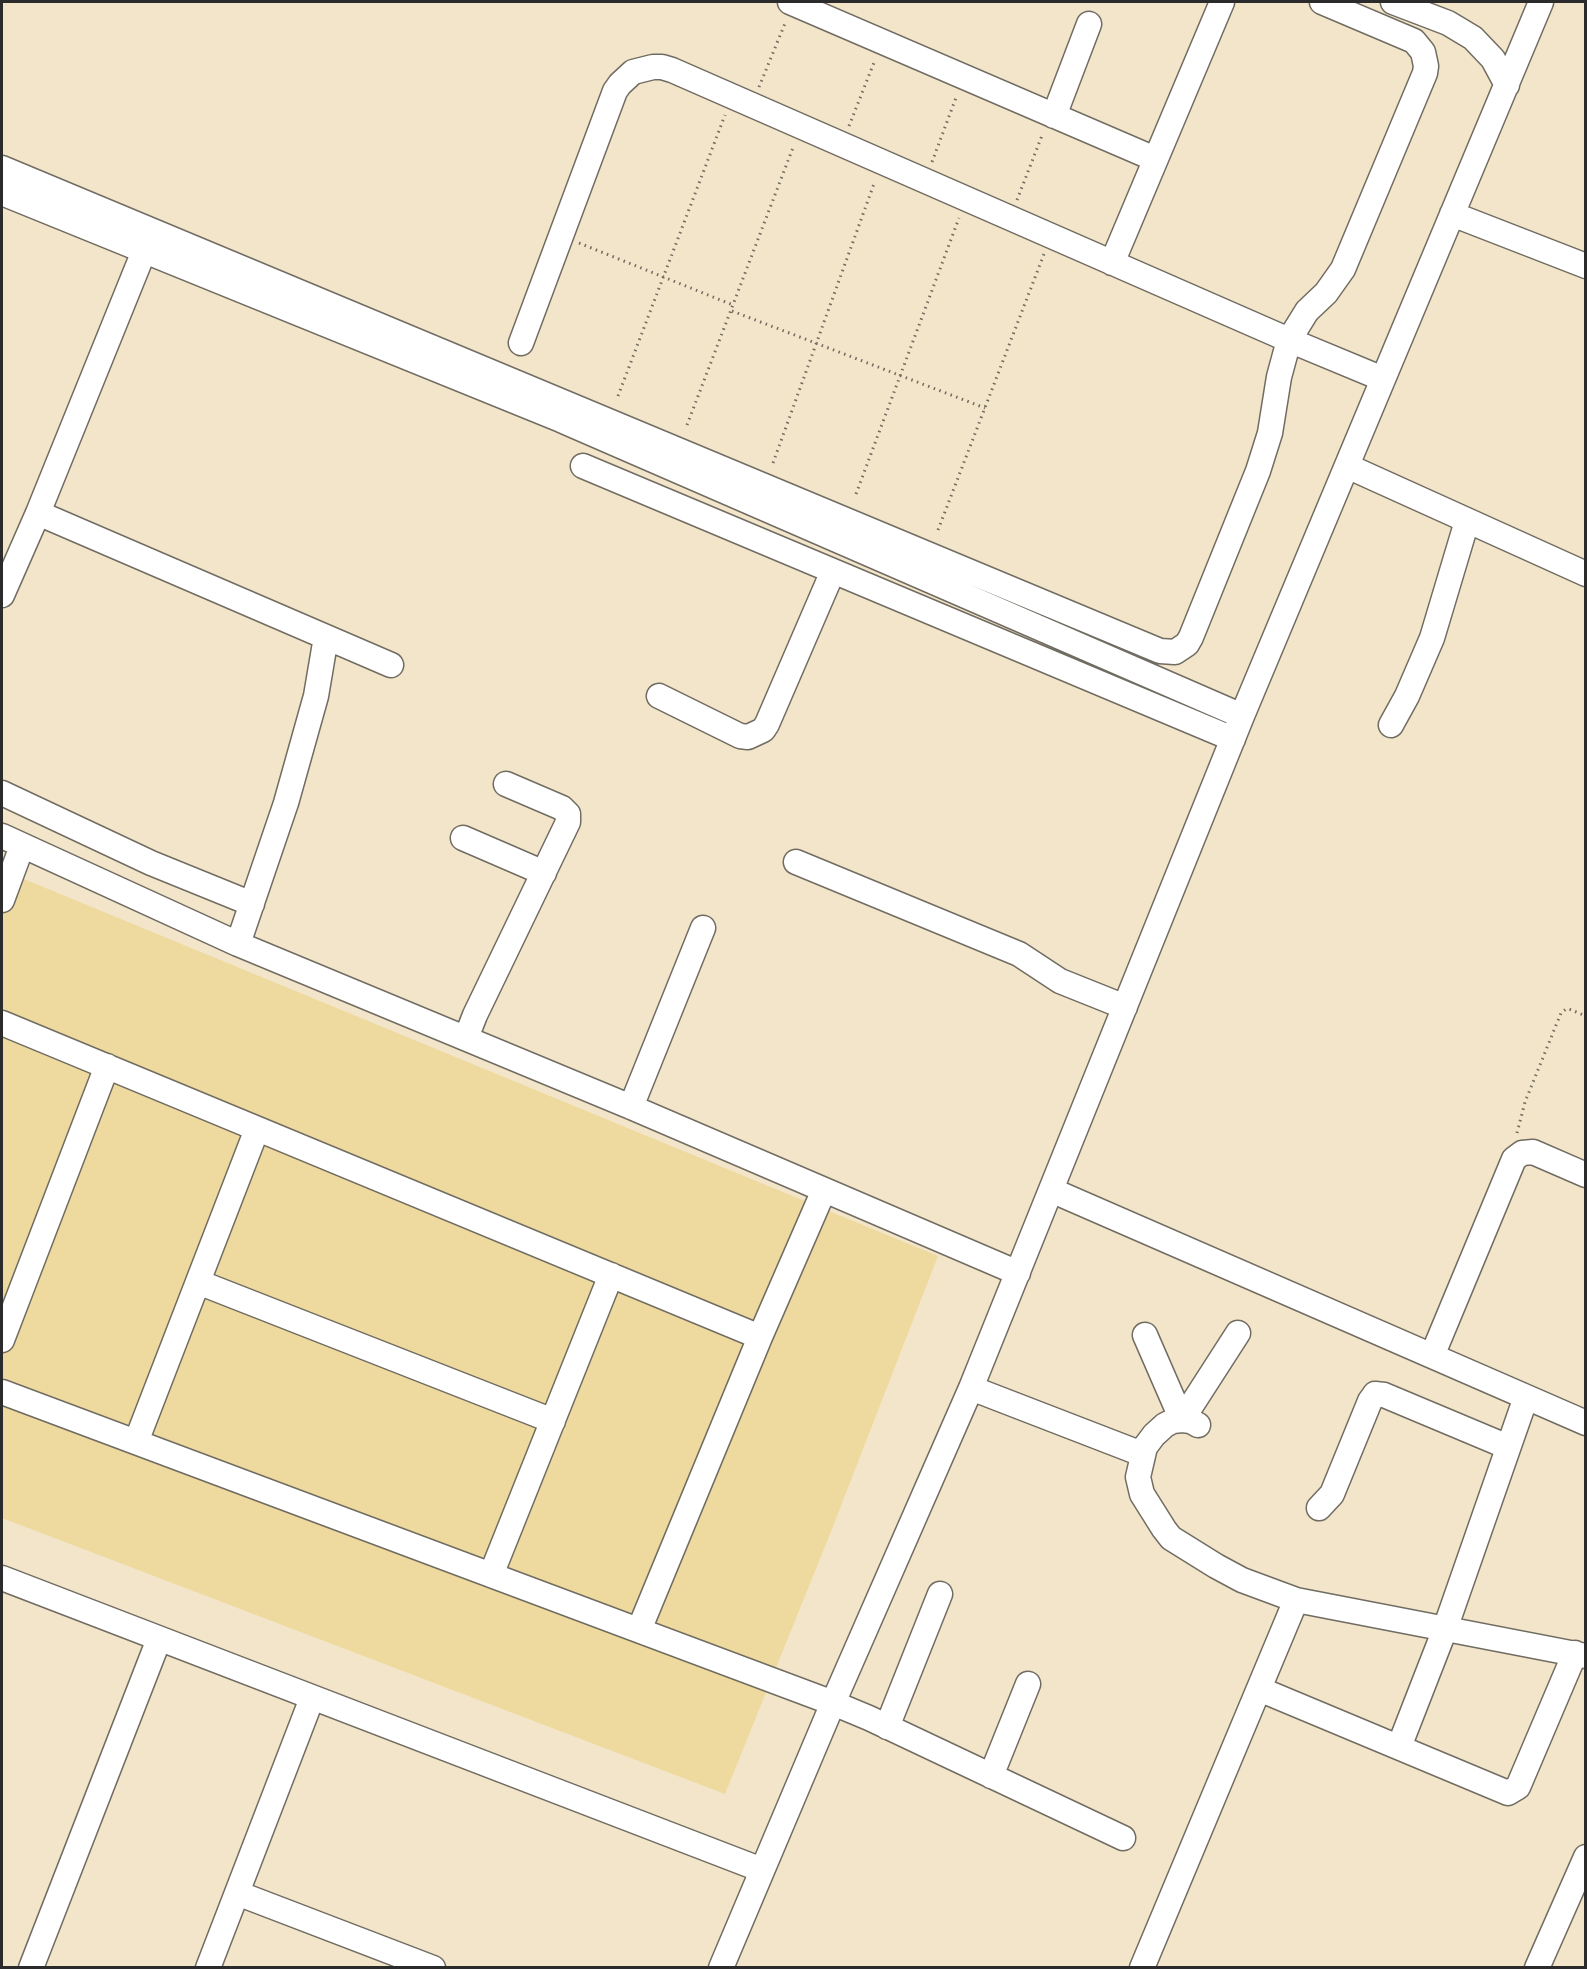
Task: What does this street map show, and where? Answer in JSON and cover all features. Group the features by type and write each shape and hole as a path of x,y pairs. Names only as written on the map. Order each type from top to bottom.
{"street":[{"path":"792,2 1155,159"},
{"path":"1112,263 1222,2"},
{"path":"2,168 1168,652 1182,649 1191,638 1258,471 1269,433 1279,376 1289,340 1300,321 1332,286 1343,269 1426,66 1423,52 1408,37 1322,2"},
{"path":"1393,2 1448,24 1473,38 1493,59 1506,85"},
{"path":"721,1968 833,1703 971,1388 1242,716 1541,2"},
{"path":"1052,115 1089,24"},
{"path":"521,343 612,99 626,78 643,69 662,67 1383,379"},
{"path":"2,193 561,420 1242,716"},
{"path":"1452,214 1586,266"},
{"path":"2,595 38,513 144,251"},
{"path":"584,466 1233,739"},
{"path":"1347,466 1586,574"},
{"path":"38,513 391,665"},
{"path":"1391,725 1407,696 1432,638 1467,521"},
{"path":"659,696 740,736 756,735 763,730 833,571"},
{"path":"238,944 286,803 316,696 326,637"},
{"path":"466,1038 567,826 568,814 562,808 506,784"},
{"path":"2,793 151,863 252,904"},
{"path":"463,838 544,873"},
{"path":"2,900 12,841 238,944 631,1107 1017,1273"},
{"path":"796,862 1018,954 1060,981 1125,1007"},
{"path":"631,1107 703,928"},
{"path":"2,1023 760,1336"},
{"path":"2,1340 107,1066"},
{"path":"136,1442 257,1129"},
{"path":"1432,1356 1514,1159 1522,1153 1533,1152 1586,1175"},
{"path":"639,1630 760,1336 824,1190"},
{"path":"1051,1190 1586,1423"},
{"path":"491,1575 611,1275"},
{"path":"198,1282 553,1420"},
{"path":"1190,1423 1238,1333"},
{"path":"1145,1335 1190,1423"},
{"path":"971,1388 1142,1454"},
{"path":"2,1392 833,1703 1123,1838"},
{"path":"1319,1508 1332,1494 1370,1401 1375,1394 1384,1395 1508,1447"},
{"path":"1399,1747 1445,1629 1526,1397"},
{"path":"1190,1423 1173,1421 1165,1425 1149,1441 1142,1454 1138,1477 1139,1486 1158,1521 1171,1538 1242,1580 1296,1600 1580,1654 1518,1787 1512,1792 1504,1792 1259,1689"},
{"path":"3,1584 159,1639 762,1870"},
{"path":"887,1727 940,1594"},
{"path":"1142,1968 1296,1600"},
{"path":"31,1968 159,1639"},
{"path":"991,1776 1028,1684"},
{"path":"208,1968 312,1698"},
{"path":"1537,1968 1579,1890 1586,1857"},
{"path":"237,1893 433,1968"}],"path":[{"path":"618,396 663,277 742,101 792,2"},
{"path":"842,145 882,41"},
{"path":"925,181 964,77"},
{"path":"1010,218 1052,115"},
{"path":"687,425 801,127"},
{"path":"773,462 882,162"},
{"path":"856,494 966,199"},
{"path":"561,236 733,305"},
{"path":"938,530 1051,236"},
{"path":"731,311 985,408"},
{"path":"1514,1159 1525,1102 1561,1013 1569,1009 1586,1016"}],"sand":[{"path":"2,870 938,1256 830,1534 725,1794 2,1518"}]}
